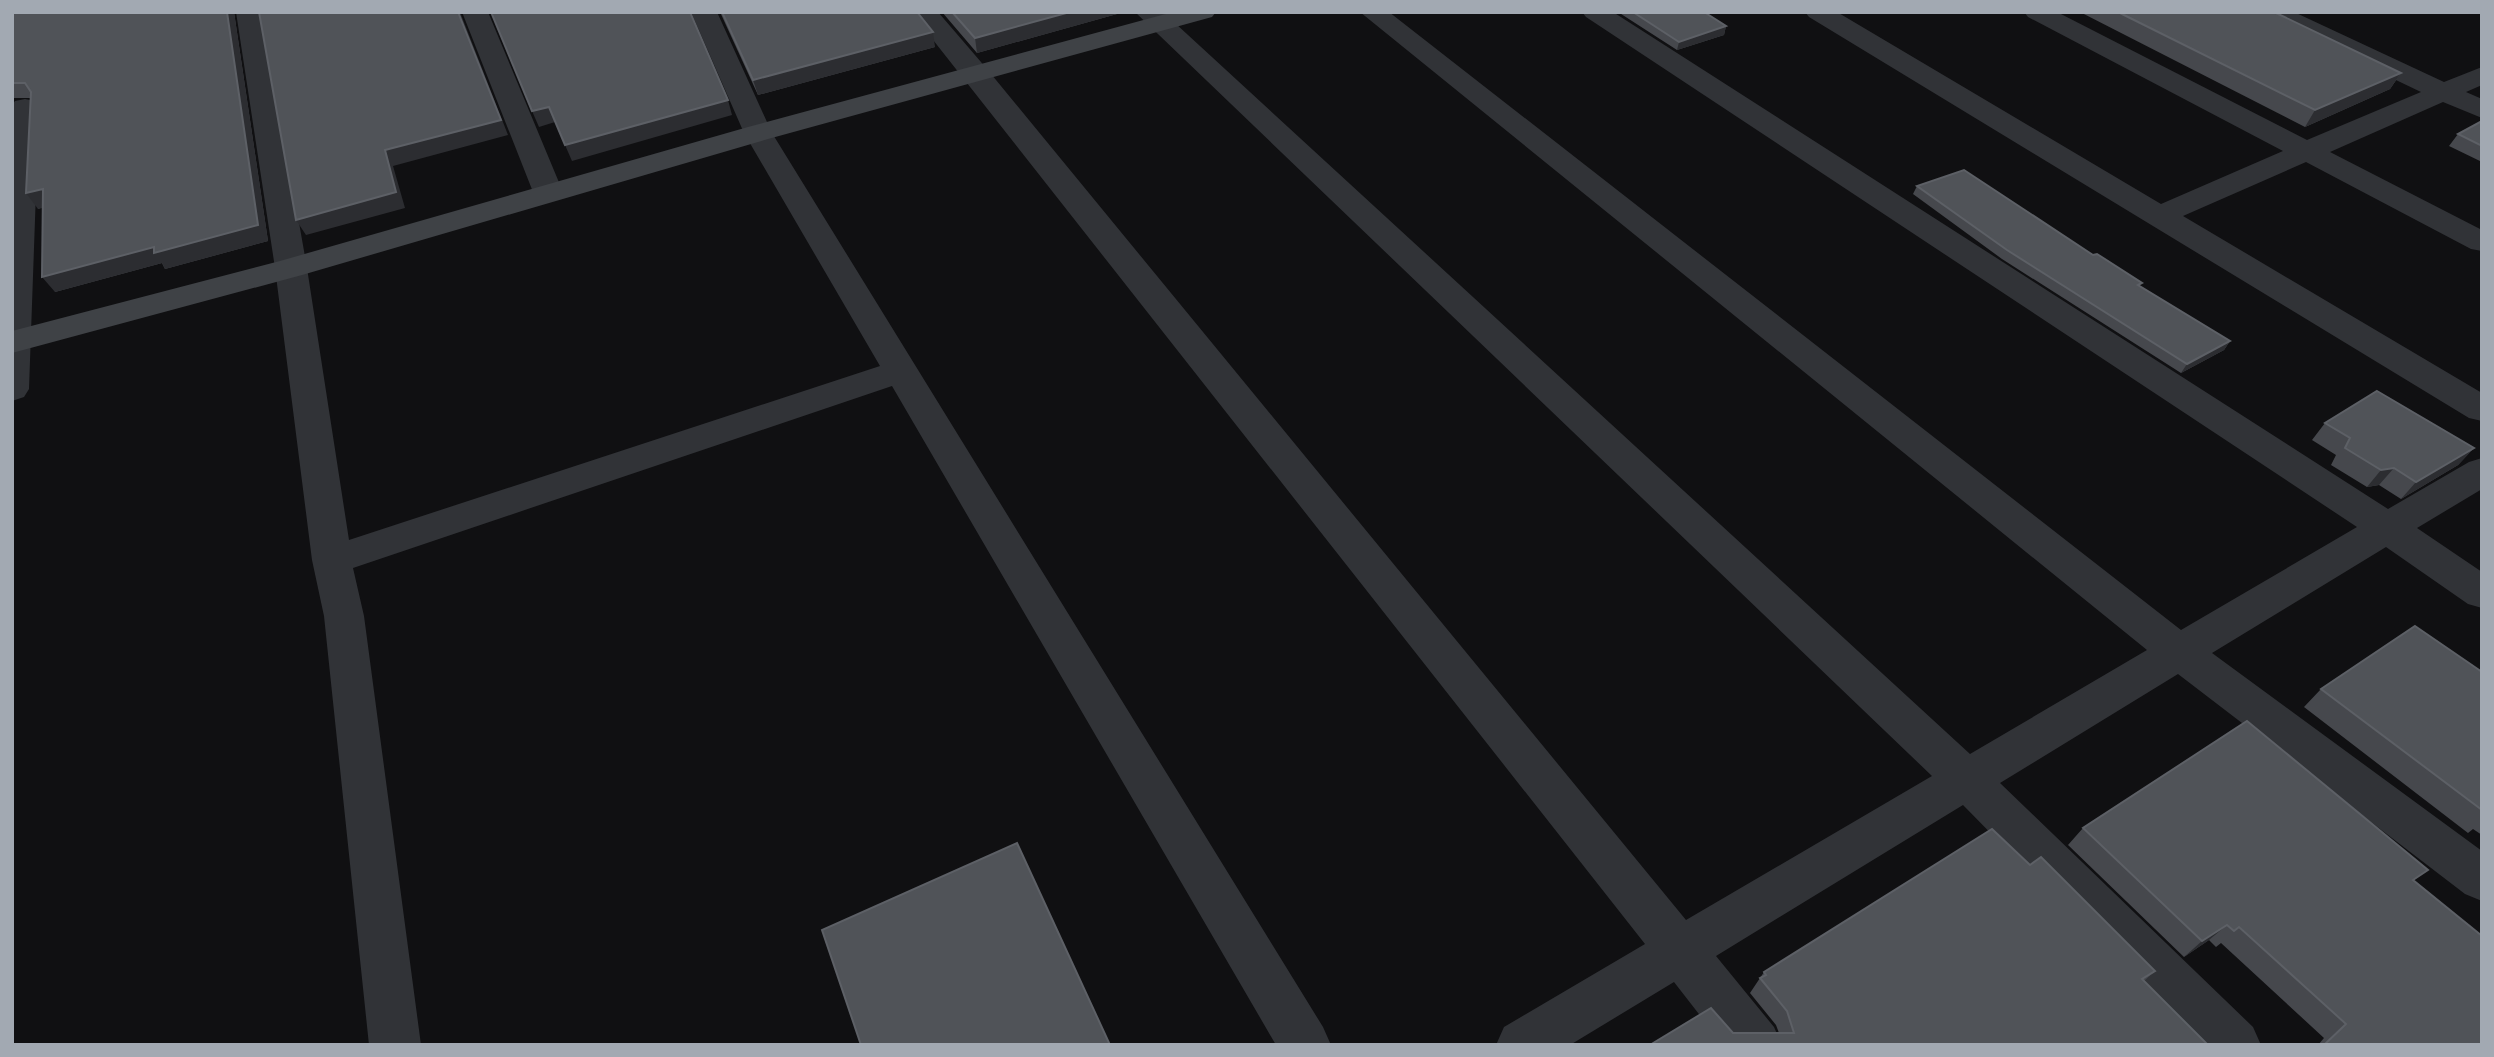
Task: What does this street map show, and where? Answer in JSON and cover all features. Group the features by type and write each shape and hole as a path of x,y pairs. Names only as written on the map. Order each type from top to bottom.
{"street":[{"path":"249,12 291,268 332,560 344,616 395,1045"},
{"path":"475,12 548,192"},
{"path":"704,12 758,133 1305,1045"},
{"path":"924,12 1756,1045"},
{"path":"14,341 291,268 548,192 977,75 1154,18 1203,12"},
{"path":"1373,12 2179,652 2482,879"},
{"path":"1595,12 2388,528 2482,593"},
{"path":"1818,12 2482,409"},
{"path":"2037,12 2482,242"},
{"path":"2273,12 2482,110"},
{"path":"1154,18 1966,779 2235,1045"},
{"path":"2160,215 2482,75"},
{"path":"12,389 25,107"},
{"path":"332,560 901,371"},
{"path":"1522,1045 2482,471"}],"building":[{"path":"12,12 227,12 258,225 154,253 154,247 42,277 43,189 26,193 31,92 25,83 12,83"},
{"path":"259,12 458,12 501,120 385,150 396,192 296,220"},
{"path":"491,12 690,12 728,100 565,145 549,107 532,111"},
{"path":"722,12 917,12 933,32 753,80"},
{"path":"952,12 1070,12 975,38"},
{"path":"1633,12 1704,12 1726,26 1679,42"},
{"path":"2118,12 2274,12 2401,73 2315,110"},
{"path":"2482,121 2482,146 2458,134"},
{"path":"1964,170 2093,255 2097,254 2142,283 2138,285 2230,341 2187,364 2007,250 1917,186"},
{"path":"2377,391 2474,448 2416,482 2394,468 2381,470 2345,448 2350,438 2325,423"},
{"path":"2415,626 2482,672 2482,810 2321,689"},
{"path":"2247,721 2428,870 2413,880 2482,936 2482,1045 2324,1045 2346,1024 2239,927 2234,931 2227,925 2202,941 2083,828"},
{"path":"1992,829 2030,865 2041,857 2155,971 2142,979 2208,1045 1650,1045 1711,1008 1733,1033 1794,1033 1787,1011 1760,978 1766,975 1764,972"},
{"path":"1017,843 1110,1045 861,1045 822,930"}]}
